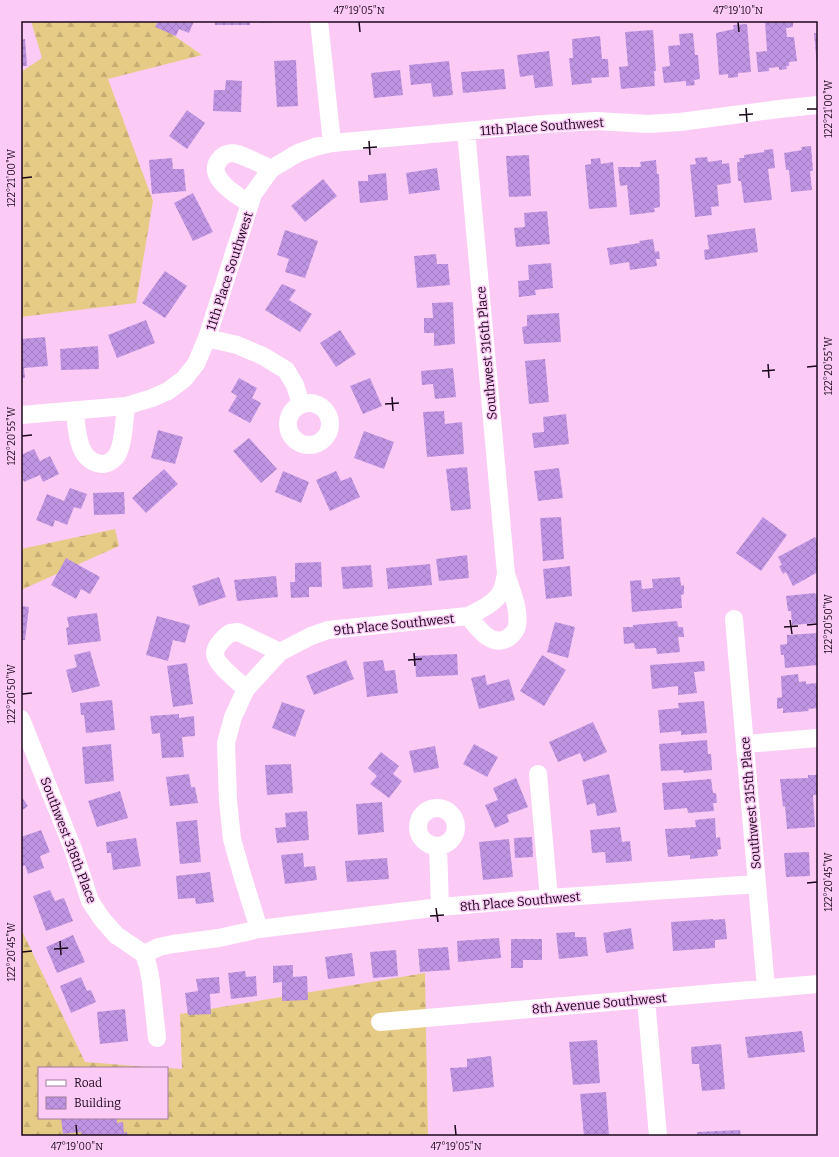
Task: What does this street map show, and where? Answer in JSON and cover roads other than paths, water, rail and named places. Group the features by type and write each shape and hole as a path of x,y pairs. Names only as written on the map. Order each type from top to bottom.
{"street":[{"path":"319,21 332,143"},
{"name":"11th Place Southwest","path":"21,415 75,412 126,406 152,398 168,391 184,379 196,364 208,338 253,194 271,169 298,153 332,143 544,124 596,121 648,124 680,122 818,105"},
{"name":"Southwest 316th Place","path":"466,132 506,574"},
{"name":"11th Place Southwest","path":"250,204 222,185 216,170 221,158 226,154 236,153 271,169"},
{"path":"208,338 237,345 263,356 286,370 295,385 301,404"},
{"path":"75,412 78,440 87,457 102,464 110,462 116,457 120,449 126,406"},
{"name":"9th Place Southwest","path":"468,616 483,634 491,639 501,641 513,634 517,627 516,605 506,574"},
{"name":"9th Place Southwest","path":"259,929 242,878 232,839 228,801 226,743 233,717 246,689 280,652 311,636 328,630 468,616 483,609 494,600 502,590 506,574"},
{"name":"Southwest 315th Place","path":"734,619 766,988"},
{"path":"246,689 218,662 215,654 219,643 230,633 238,632 280,652"},
{"name":"Southwest 318th Place","path":"21,719 73,849 90,900 102,919 116,935 144,954"},
{"path":"745,744 818,738"},
{"path":"538,774 549,898"},
{"path":"438,846 440,907"},
{"name":"8th Place Southwest","path":"144,954 159,947 219,938 259,929 440,907 757,884"},
{"path":"144,954 151,982 157,1038"},
{"name":"8th Avenue Southwest","path":"380,1022 818,984"},
{"path":"646,999 658,1136"}]}
